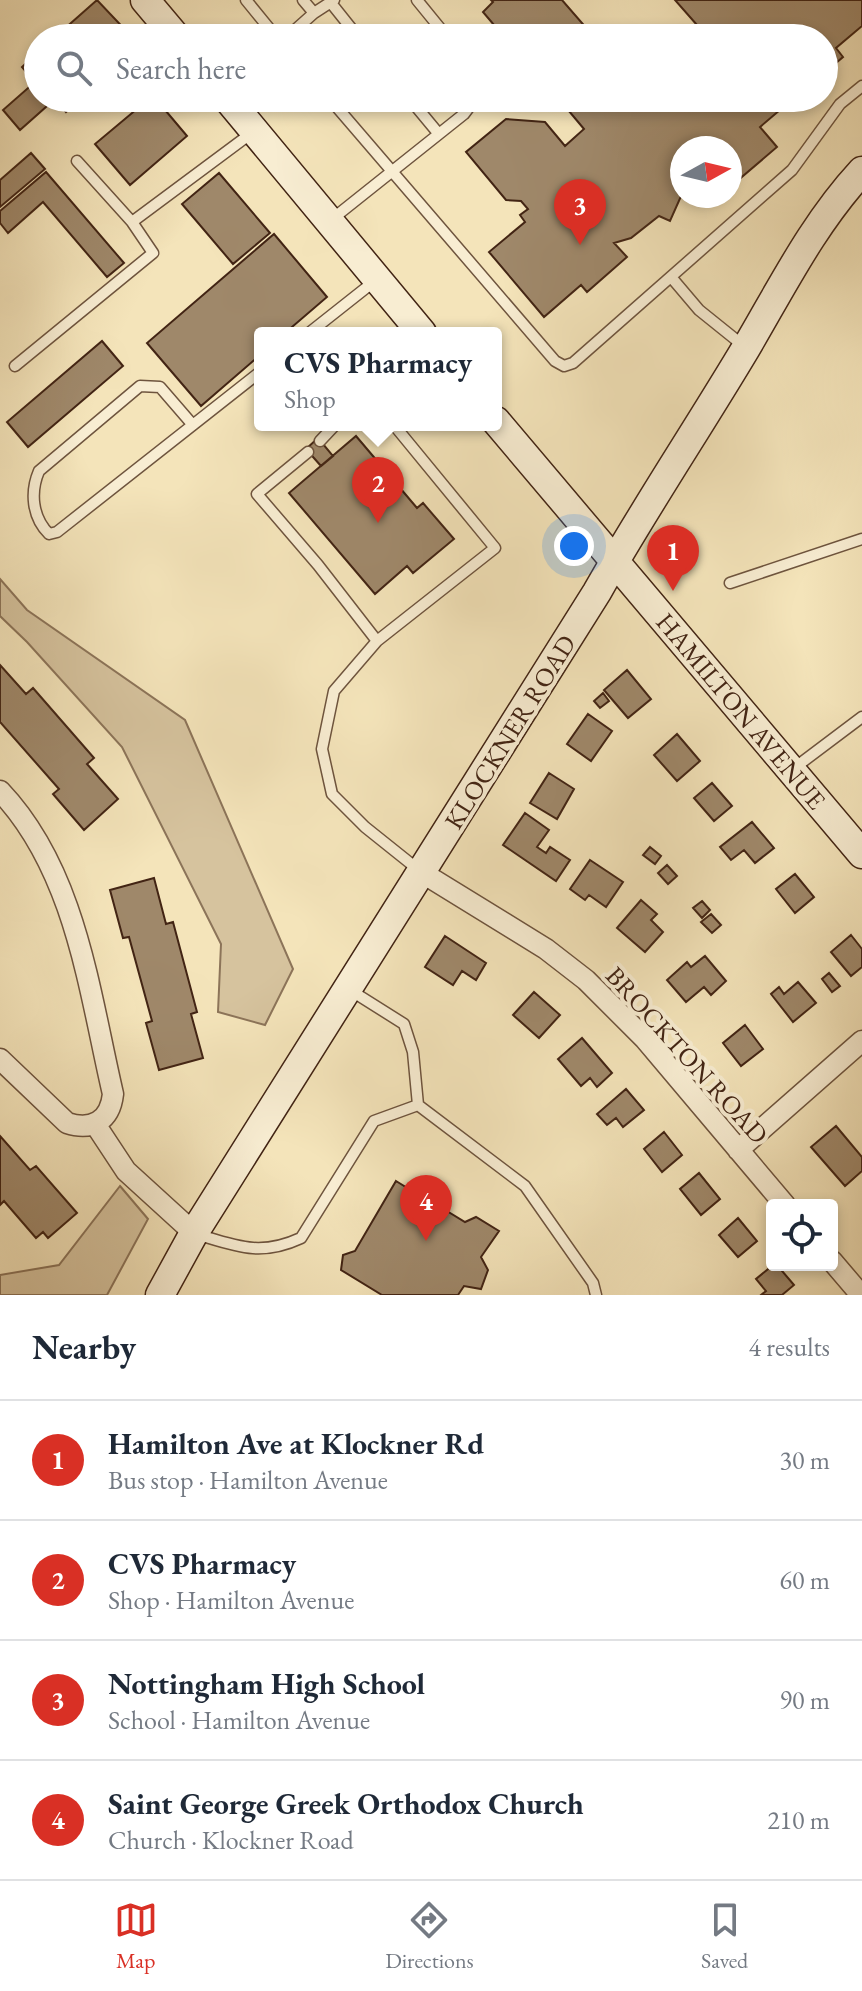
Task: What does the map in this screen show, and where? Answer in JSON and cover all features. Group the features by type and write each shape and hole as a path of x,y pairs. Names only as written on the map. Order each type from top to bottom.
{"main road":[{"path":"145,0 165,24"},
{"path":"238,112 417,327"},
{"name":"KLOCKNER ROAD","path":"160,1295 194,1233 491,765 746,348 815,228 862,171"},
{"name":"HAMILTON AVENUE","path":"502,428 862,854"}],"street":[{"path":"0,791 38,841 57,877 71,914 113,1094 111,1105 105,1117 95,1124 80,1127 67,1123 0,1059"},
{"name":"BROCKTON ROAD","path":"421,872 546,949 586,980 645,1039 780,1199"},
{"path":"738,1150 862,1041"},
{"path":"95,1124 126,1171 194,1233"},
{"path":"838,1268 861,1295"}],"lane":[{"path":"246,0 266,24"},
{"path":"303,0 314,13"},
{"path":"417,0 437,24"},
{"path":"302,24 332,2 348,24"},
{"path":"838,107 862,86"},
{"path":"341,112 555,361 564,366 573,363 792,170 834,112"},
{"path":"421,112 438,133"},
{"path":"329,221 466,112"},
{"path":"132,222 254,131"},
{"path":"15,366 153,253 132,222 77,161"},
{"path":"671,277 699,310 746,348"},
{"path":"317,327 377,279"},
{"path":"192,424 160,387 140,386 39,471 32,486 38,523 49,534 57,532 254,377"},
{"path":"320,441 329,431"},
{"path":"399,431 495,548 377,641 334,691 322,749 332,794 365,827 421,872"},
{"path":"308,452 257,494 377,641"},
{"path":"730,583 862,539"},
{"path":"791,771 861,720"},
{"path":"348,989 404,1024 413,1052 418,1105 525,1186 593,1283 596,1295"},
{"path":"194,1233 248,1250 281,1248 301,1238 374,1121 418,1105"}],"shaded area":[{"path":"0,579 27,610 185,720 293,969 265,1025 218,1012 221,944 122,747 0,616"},
{"path":"120,1186 148,1219 107,1295 0,1295 0,1275 59,1265"}],"building":[{"path":"97,0 120,24 70,24"},
{"path":"491,0 562,0 583,24 493,24 483,12 493,2"},
{"path":"675,0 862,0 862,26 838,46 838,24 696,24"},
{"path":"24,92 24,112 40,112 20,130 3,110"},
{"path":"133,112 167,112 187,136 130,185 95,144"},
{"path":"570,112 778,112 760,127 777,147 742,177 742,136 670,136 670,208 676,208 670,221 659,216 631,238 614,243 627,257 587,292 581,285 544,317 489,252 525,222 520,215 528,209 521,201 506,200 466,152 506,119 545,122 565,146 584,129"},
{"path":"31,153 45,169 0,207 0,180"},
{"path":"46,172 124,263 107,277 43,202 8,233 0,223 0,211"},
{"path":"219,173 270,233 233,264 182,204"},
{"path":"274,234 327,297 292,327 254,327 254,360 201,406 147,343"},
{"path":"102,341 123,366 28,447 7,422"},
{"path":"356,436 417,508 423,503 454,539 413,573 407,566 375,594 289,493"},
{"path":"318,438 333,456 321,466 306,449"},
{"path":"0,665 26,694 33,688 94,758 87,764 118,799 84,830 53,794 59,789 0,722"},
{"path":"627,670 651,699 628,718 604,690"},
{"path":"603,693 609,701 600,708 594,701"},
{"path":"588,714 612,731 591,761 567,744"},
{"path":"677,734 700,761 677,781 654,755"},
{"path":"549,773 574,789 557,819 530,803"},
{"path":"712,783 732,806 714,821 694,798"},
{"path":"525,813 549,830 537,847 546,853 550,847 570,860 556,881 503,845"},
{"path":"752,822 774,848 755,863 744,850 731,860 720,847"},
{"path":"650,847 661,856 655,864 643,855"},
{"path":"590,860 623,882 606,907 589,895 585,900 570,889"},
{"path":"667,865 677,876 668,884 658,873"},
{"path":"795,874 814,897 795,913 776,889"},
{"path":"154,878 166,924 173,922 197,1012 191,1014 203,1058 159,1070 146,1023 152,1021 129,937 123,938 110,890"},
{"path":"641,900 657,914 651,920 663,932 645,952 617,928"},
{"path":"702,901 710,910 702,918 693,908"},
{"path":"711,914 721,925 712,933 701,922"},
{"path":"851,935 862,949 862,967 851,976 831,952"},
{"path":"445,936 486,963 476,980 462,971 453,985 425,967"},
{"path":"705,956 726,981 711,995 704,987 686,1002 667,980 687,962 691,967"},
{"path":"829,973 840,986 832,992 822,979"},
{"path":"798,982 816,1003 793,1022 771,994 779,987 784,994"},
{"path":"534,992 560,1015 539,1038 513,1015"},
{"path":"745,1025 763,1049 741,1066 723,1043"},
{"path":"582,1038 612,1073 597,1087 590,1078 581,1086 558,1059"},
{"path":"626,1089 644,1110 623,1127 616,1118 607,1125 597,1114"},
{"path":"836,1126 862,1157 862,1171 845,1186 811,1147"},
{"path":"664,1132 682,1155 662,1172 644,1149"},
{"path":"0,1136 30,1170 36,1166 77,1213 48,1238 43,1232 36,1238 4,1201 0,1205"},
{"path":"699,1173 720,1199 701,1215 680,1189"},
{"path":"396,1181 409,1189 417,1182 440,1195 442,1208 465,1222 476,1217 499,1231 481,1257 488,1270 481,1289 464,1286 458,1295 382,1295 341,1270 343,1255 355,1251"},
{"path":"738,1218 757,1241 738,1257 719,1235"},
{"path":"766,1271 782,1271 794,1285 782,1295 761,1295 766,1291 756,1279"}],"place":[{"name":"Nottingham High School","path":"580,245"},
{"name":"CVS Pharmacy","path":"378,523"},
{"name":"Hamilton Ave at Klockner Rd","path":"673,591"},
{"name":"Saint George Greek Orthodox Church","path":"426,1241"}]}
